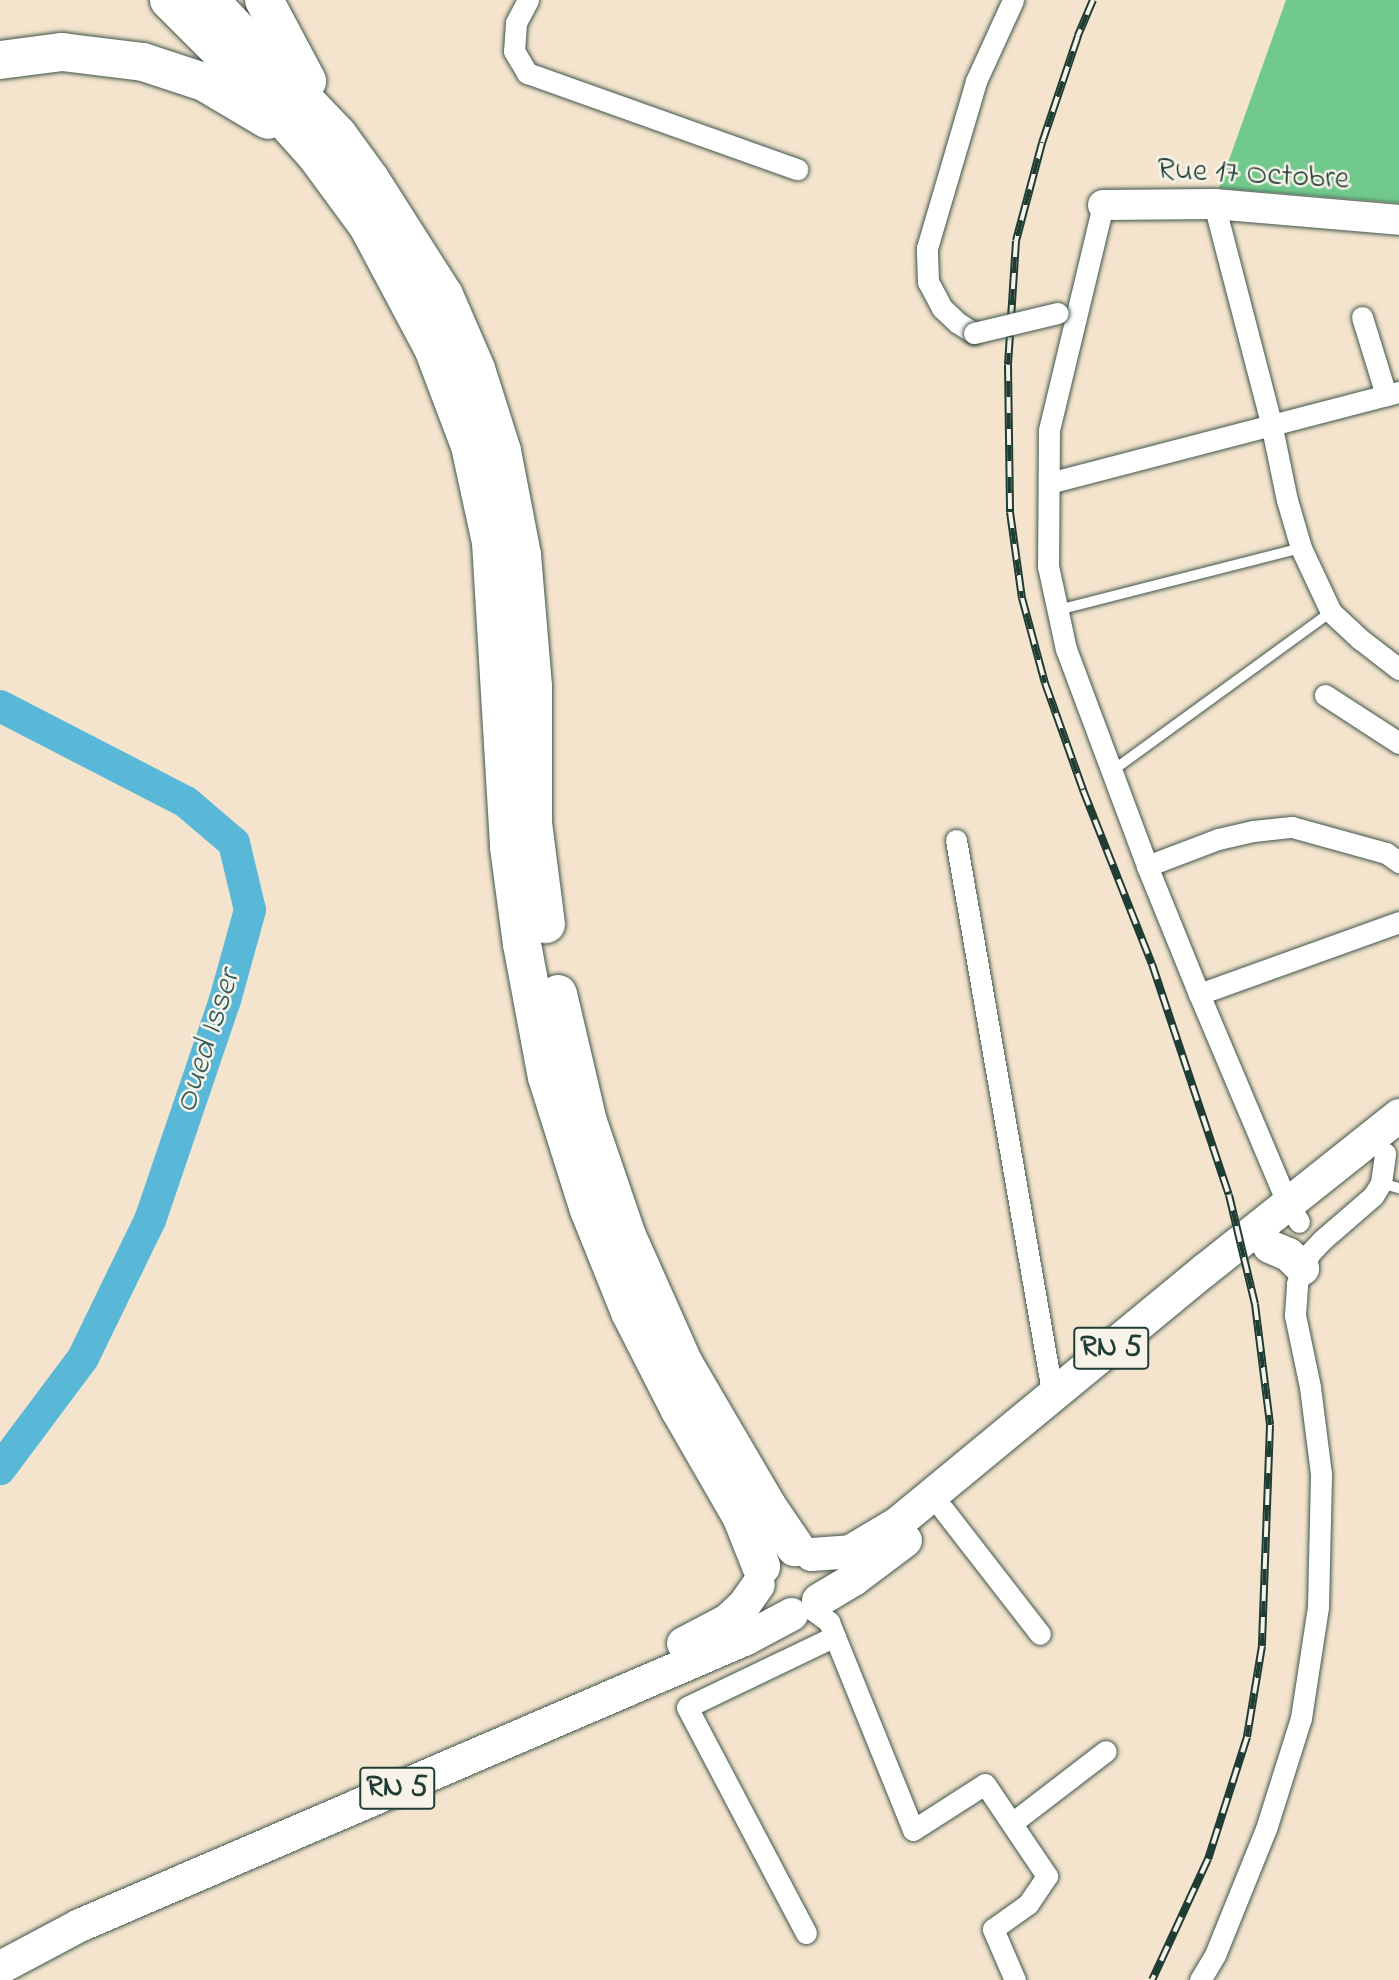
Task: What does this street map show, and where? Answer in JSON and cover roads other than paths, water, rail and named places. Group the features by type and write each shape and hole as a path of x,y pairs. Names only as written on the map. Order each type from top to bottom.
{"highway":[{"path":"169,0 242,73 326,144"},
{"path":"209,0 326,144"},
{"path":"264,0 326,144 427,335 470,446 491,542 509,846 522,944 547,1077 589,1210 630,1312 680,1410 754,1512 803,1551"},
{"path":"0,60 62,52 143,62 204,82 255,111 326,144"},
{"path":"754,1512 759,1575"}],"main road":[{"name":"RN 5","path":"803,1551 850,1551 879,1536 1053,1397 1293,1212 1399,1115"},
{"name":"RN 5","path":"2,1966 79,1925 746,1638 806,1608 861,1574 1269,1245 1293,1212 1391,1167"},
{"path":"1269,1245 1288,1254 1302,1268"},
{"path":"707,1633 728,1610 739,1589 745,1566 746,1542 754,1512 825,1539 849,1540 879,1536"},
{"path":"803,1551 818,1561 825,1581 806,1608 781,1613 765,1602 759,1575 772,1553 803,1551"},
{"name":"RN 5","path":"2,1966 40,1931 72,1908 707,1633 736,1612 759,1575"}],"street":[{"path":"528,0 516,23 514,51 527,73 797,169"},
{"path":"1011,1 975,81 927,248 928,282 942,308 958,323 974,332 1068,312"},
{"path":"1214,204 1271,423 1286,500 1301,548 1331,612 1399,669"},
{"name":"Rue 17 Octobre","path":"1102,205 1214,204 1399,220"},
{"path":"1102,205 1068,312 1049,430 1048,566 1066,649 1147,866 1293,1212"},
{"path":"1049,483 1271,423 1393,394 1362,317"},
{"path":"1325,695 1399,743"},
{"path":"1147,866 1218,839 1253,831 1292,827 1386,852 1399,862"},
{"path":"956,840 1053,1397"},
{"path":"1199,994 1399,922"},
{"path":"1200,1980 1214,1955 1266,1829 1301,1718 1318,1607 1321,1474 1310,1387 1295,1315 1297,1283 1302,1268 1321,1241 1373,1196 1391,1167"},
{"path":"943,1509 1040,1634"},
{"path":"806,1608 829,1622 913,1830 985,1784 1048,1876 1028,1904 993,1929 1015,1980"},
{"path":"806,1933 687,1707 835,1636"},
{"path":"1012,1824 1106,1751"}],"lane":[{"path":"1058,610 1301,548"},
{"path":"1112,771 1331,612"}],"waterway":[{"name":"Oued Isser","path":"0,706 186,802 234,843 250,910 225,1000 150,1220 83,1358 0,1469"}],"railway":[{"path":"1093,0 1042,143 1016,241 1008,365 1010,512 1022,598 1045,683 1083,790 1152,964 1229,1195 1255,1304 1270,1425 1262,1646 1247,1737 1208,1859 1152,1980"}]}
